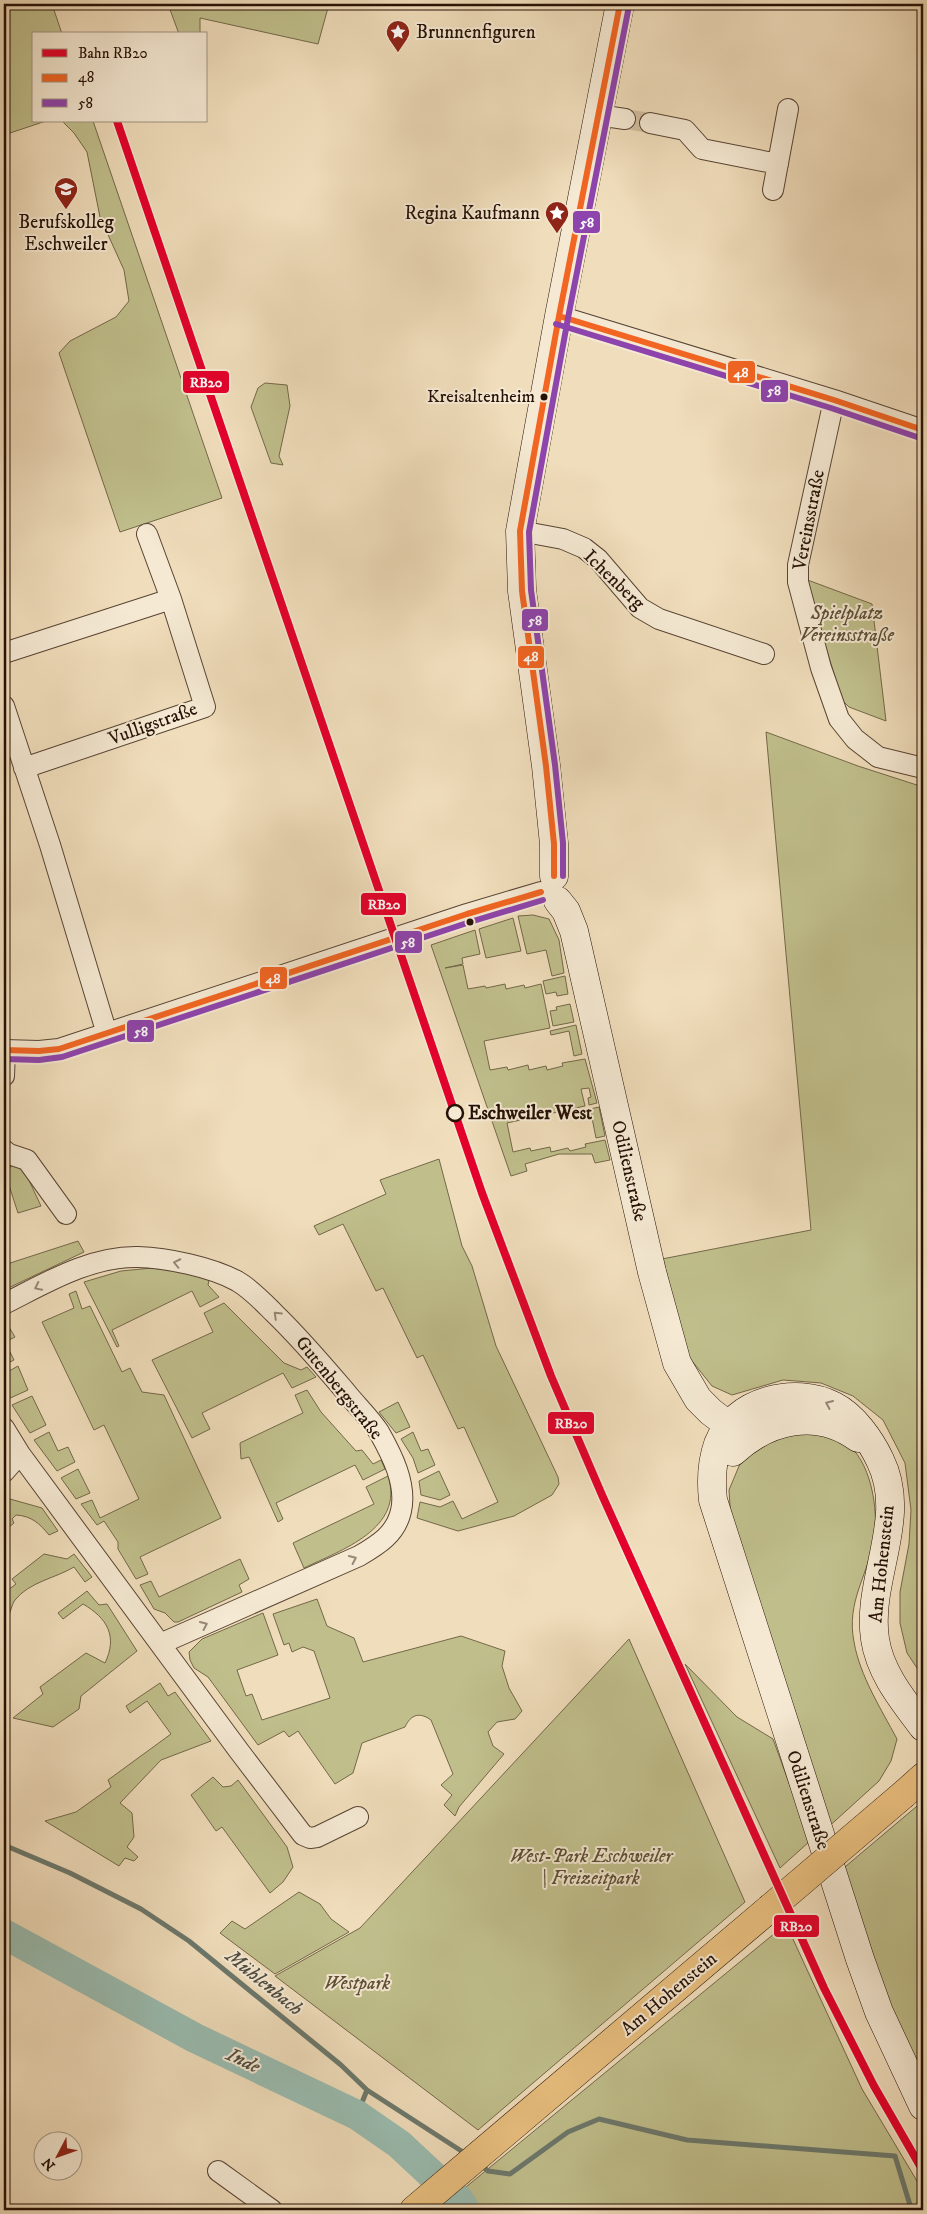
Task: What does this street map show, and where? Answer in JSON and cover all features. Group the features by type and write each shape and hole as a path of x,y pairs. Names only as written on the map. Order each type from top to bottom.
{"main road":[{"path":"551,890 554,844 547,776 522,591 520,531 559,316 620,4"},
{"name":"Odilienstraße","path":"551,890 566,911 574,930 654,1280 677,1362 698,1399 711,1412 738,1432 718,1443 713,1464 713,1500 719,1524 860,1959 880,2012 923,2106"},
{"name":"Am Hohenstein","path":"738,1432 742,1413 778,1398 799,1396 817,1399 835,1406 851,1418 875,1450 881,1462 888,1489 890,1516 875,1607 875,1638 887,1676 923,1727"},
{"name":"Am Hohenstein","path":"414,2210 913,1785"}],"street":[{"path":"773,190 773,164 788,109"},
{"path":"598,115 625,119"},
{"path":"650,124 685,130 702,149 773,164"},
{"path":"559,316 834,400 923,430"},
{"name":"Vereinsstraße","path":"834,400 798,565 798,582 821,668 839,719 855,739 878,757 923,768"},
{"name":"Ichenberg","path":"520,531 563,539 584,548 598,559 640,608 659,619 764,654"},
{"name":"Vulligstraße","path":"24,768 205,707 171,600 147,534"},
{"path":"4,653 171,600"},
{"path":"4,706 50,845 107,1034"},
{"path":"4,1076 5,1050 39,1051 59,1049 459,916 551,890"},
{"path":"4,1150 9,1154 27,1160 66,1214"},
{"name":"Gutenbergstraße","path":"4,1304 73,1270 112,1259 137,1257 159,1259 224,1275 239,1282 261,1300 300,1338 378,1430 392,1457 402,1493 402,1509 398,1523 386,1538 359,1556 160,1644"},
{"path":"4,1428 20,1454 303,1835 317,1837 358,1816"},
{"path":"4,1472 20,1454"},
{"path":"218,2171 272,2210"}],"green space":[{"path":"4,4 52,4 61,32 32,32 32,122 43,122 4,135"},
{"path":"168,4 329,4 318,44 200,18 200,32 178,32"},
{"path":"63,122 93,122 222,498 120,532 59,353 70,341 116,317 129,301 124,270 100,217 87,152 74,133"},
{"path":"265,383 287,385 290,406 279,456 283,465 271,463 251,407 258,388"},
{"name":"Spielplatz Vereinsstraße","path":"805,579 872,604 886,721 849,707 842,700"},
{"path":"766,732 858,766 923,787 923,1677 907,1653 900,1623 900,1592 909,1544 911,1510 905,1463 883,1420 853,1396 821,1383 783,1380 732,1395 712,1386 684,1351 662,1259 811,1230"},
{"path":"533,915 549,919 559,940 564,973 552,976 546,950 527,954 518,916"},
{"path":"513,918 521,951 486,958 479,929"},
{"path":"475,930 480,954 462,958 463,964 445,968 463,965 468,989 505,984 506,989 524,985 525,988 541,984 550,1028 484,1041 490,1070 507,1067 508,1070 528,1065 529,1070 546,1066 547,1070 563,1066 562,1063 585,1059 597,1103 589,1105 588,1098 591,1097 589,1088 581,1089 585,1106 507,1123 513,1152 530,1148 531,1151 550,1147 551,1152 568,1148 570,1151 586,1147 585,1144 605,1140 610,1160 595,1163 592,1154 559,1154 525,1164 527,1171 511,1176 431,945"},
{"path":"565,976 568,994 557,996 556,992 546,994 543,981"},
{"path":"570,1004 574,1022 553,1026 550,1011 557,1010 556,1007"},
{"path":"576,1025 582,1054 574,1056 569,1031 551,1035 550,1031"},
{"path":"599,1107 605,1136 596,1138 591,1113 573,1117 572,1113"},
{"path":"19,1159 41,1206 18,1213 4,1170 11,1167 10,1160"},
{"path":"439,1159 462,1246 472,1266 496,1346 558,1477 559,1484 552,1495 514,1516 458,1531 417,1518 420,1502 440,1507 453,1501 462,1519 498,1502 464,1427 458,1429 423,1355 417,1358 383,1288 376,1291 343,1224 319,1235 314,1226 386,1194 380,1180"},
{"path":"78,1241 84,1252 4,1290 4,1265"},
{"path":"152,1268 187,1272 209,1280 208,1285 219,1297 200,1307 192,1291 112,1330 119,1346 117,1347 84,1282 121,1271"},
{"path":"76,1291 82,1309 90,1306 122,1372 130,1368 142,1392 164,1395 221,1518 140,1557 148,1574 136,1579 118,1549 118,1542 104,1521 97,1525 81,1504 92,1500 100,1518 139,1499 104,1425 94,1430 42,1322 74,1308 69,1294"},
{"path":"224,1303 284,1363 301,1370 307,1367 316,1377 292,1388 283,1373 202,1413 210,1429 192,1438 152,1360 213,1332 204,1313"},
{"path":"4,1319 15,1337 5,1342 14,1360 4,1365"},
{"path":"18,1366 28,1390 8,1399 4,1392 4,1374"},
{"path":"307,1390 321,1412 356,1451 362,1450 373,1464 381,1460 385,1469 363,1480 355,1465 276,1503 283,1519 278,1522 249,1457 241,1459 240,1443 303,1413 295,1395"},
{"path":"32,1396 46,1425 30,1433 12,1405"},
{"path":"398,1402 410,1427 396,1433 379,1412"},
{"path":"800,1429 844,1442 861,1460 867,1472 874,1500 874,1539 855,1601 852,1627 861,1667 897,1739 891,1761 879,1781 825,1830 731,1521 729,1490 742,1459 753,1448"},
{"path":"49,1432 58,1451 68,1447 75,1462 57,1471 34,1440"},
{"path":"413,1432 421,1451 428,1449 435,1465 418,1473 413,1458 401,1439"},
{"path":"78,1469 90,1493 76,1499 61,1478"},
{"path":"439,1471 450,1495 440,1500 421,1495 419,1481"},
{"path":"388,1476 391,1494 387,1510 379,1524 351,1545 304,1568 293,1543 374,1504 366,1487"},
{"path":"10,1499 42,1508 58,1531 49,1535 35,1521 16,1515 12,1519 14,1523 4,1531 4,1505"},
{"path":"44,1554 67,1559 74,1554 92,1577 85,1582 74,1567 35,1585 15,1600 4,1626 4,1593 16,1584 12,1579"},
{"path":"240,1559 249,1579 239,1585 242,1592 178,1622 174,1622 165,1613 154,1609 140,1585 151,1581 159,1597"},
{"path":"87,1591 99,1605 107,1604 137,1651 81,1696 79,1709 53,1727 13,1718 43,1694 40,1687 86,1653 105,1663 109,1653 110,1636 104,1622 98,1615 83,1604 63,1619 58,1613"},
{"path":"317,1599 327,1626 354,1638 363,1662 461,1636 505,1651 502,1666 509,1688 522,1711 515,1719 497,1722 488,1732 493,1746 504,1754 459,1807 455,1816 444,1805 452,1795 441,1785 453,1774 431,1720 427,1717 420,1715 413,1717 405,1727 362,1743 353,1773 335,1784 298,1731 289,1737 284,1731 258,1745 208,1677 194,1668 189,1652 202,1639 263,1613 278,1655 237,1670 246,1696 252,1694 262,1720 330,1698 314,1651 303,1647 292,1652 289,1643 284,1645 273,1614"},
{"name":"West-Park Eschweiler | Freizeitpark","path":"629,1639 745,1902 478,2130 275,1976 360,1928"},
{"path":"685,1664 737,1717 773,1739 810,1841 780,1868"},
{"path":"160,1683 168,1696 175,1692 211,1741 161,1760 120,1803 132,1813 134,1837 127,1847 138,1857 134,1861 125,1858 119,1866 45,1821 76,1812 111,1787 108,1780 171,1734 147,1701 130,1713 126,1706"},
{"path":"213,1777 223,1787 231,1786 238,1780 287,1847 293,1867 283,1882 270,1893 222,1827 216,1831 191,1795"},
{"path":"923,1801 923,2087 884,2010 839,1872"},
{"path":"299,1892 320,1904 331,1919 349,1932 275,1974 220,1933 232,1921 245,1929"},
{"path":"786,1924 862,2089 923,2191 923,2210 438,2210"}],"waterway":[{"name":"Mühlenbach","path":"4,1845 70,1873 141,1909 189,1941 341,2065 367,2090 466,2154"},
{"name":"Inde","path":"4,1934 195,2038 357,2115 399,2144 460,2201 465,2210"},
{"path":"357,2115 367,2090"},
{"path":"481,2165 488,2171 510,2174 568,2132 599,2119 687,2140 895,2156 910,2205"}],"tunnel":[{"path":"625,119 650,123"}],"rail line":[{"name":"RB20","path":"117,122 482,1193 551,1376 602,1495 824,1988 874,2086 923,2171"}],"transit line":[{"name":"48","path":"554,876 554,844 546,766 522,591 520,531 559,316 620,4"},
{"name":"58","path":"563,876 563,843 555,765 531,590 529,532 568,318 629,6"},
{"name":"48","path":"559,316 834,400 923,430"},
{"name":"58","path":"556,324 831,408 920,438"},
{"name":"48","path":"4,1050 39,1051 59,1049 467,914 541,892"},
{"name":"58","path":"4,1059 39,1060 62,1057 470,922 543,900"}],"place":[{"name":"Brunnenfiguren","path":"398,53"},
{"name":"Berufskolleg Eschweiler","path":"66,210"},
{"name":"Regina Kaufmann","path":"557,234"},
{"name":"Kreisaltenheim","path":"544,397"},
{"name":"Eschweiler West","path":"455,1113"}],"park label":[{"name":"Westpark","path":"357,1983"}]}
